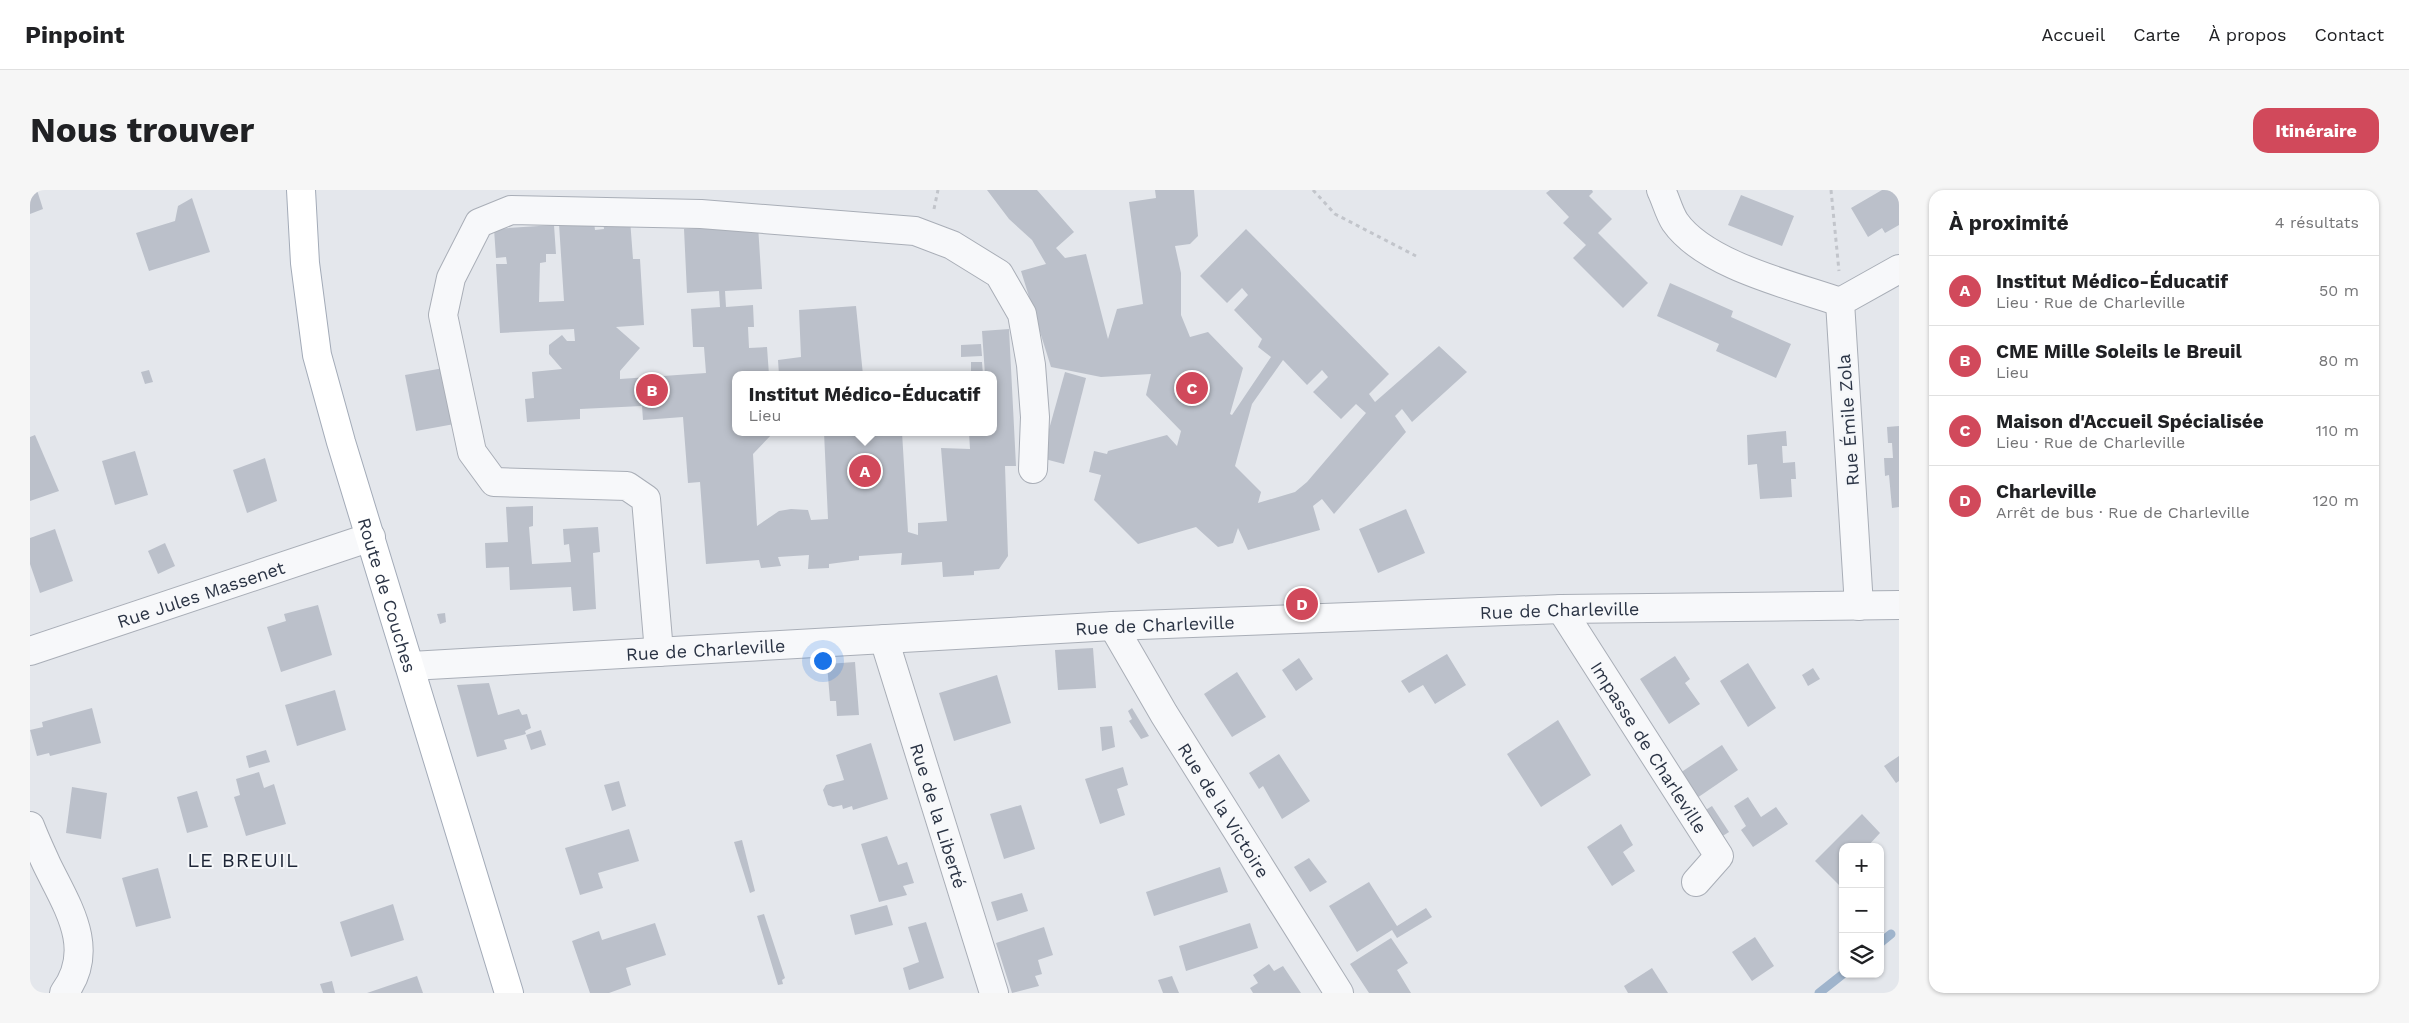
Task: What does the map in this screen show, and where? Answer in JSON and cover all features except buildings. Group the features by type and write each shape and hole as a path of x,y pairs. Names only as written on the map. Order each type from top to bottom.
{"main road":[{"name":"Route de Couches","path":"297,193 317,355 341,442 411,666 509,993"}],"street":[{"path":"1661,190 1674,221 1692,241 1724,261 1840,302 1899,269"},
{"path":"659,652 646,499 627,486 494,482 472,452 443,314 451,278 479,223 511,210 700,214 915,231 952,244 999,274 1022,314 1031,365 1035,417 1033,469"},
{"name":"Rue Émile Zola","path":"1840,302 1860,606"},
{"name":"Rue Jules Massenet","path":"30,651 371,537"},
{"name":"Rue de Charleville","path":"411,666 1113,626 1561,609 1899,605"},
{"name":"Impasse de Charleville","path":"1561,609 1720,856 1696,882"},
{"name":"Rue de la Victoire","path":"1113,626 1164,714 1339,993"},
{"name":"Rue de la Liberté","path":"884,639 994,993"},
{"path":"30,826 47,865 70,908 78,935 79,958 71,983 64,993"}],"path":[{"path":"1313,190 1335,214 1416,256"},
{"path":"1831,190 1838,252 1840,302"}],"waterway":[{"path":"1884,940 1891,934"},
{"path":"1819,993 1839,977"}],"place":[{"name":"Maison d'Accueil Spécialisée","path":"1192,388"},
{"name":"CME Mille Soleils le Breuil","path":"652,390"},
{"name":"Institut Médico-Éducatif","path":"865,471"},
{"name":"Charleville","path":"1302,604"}],"district":[{"name":"LE BREUIL","path":"243,860"}]}
